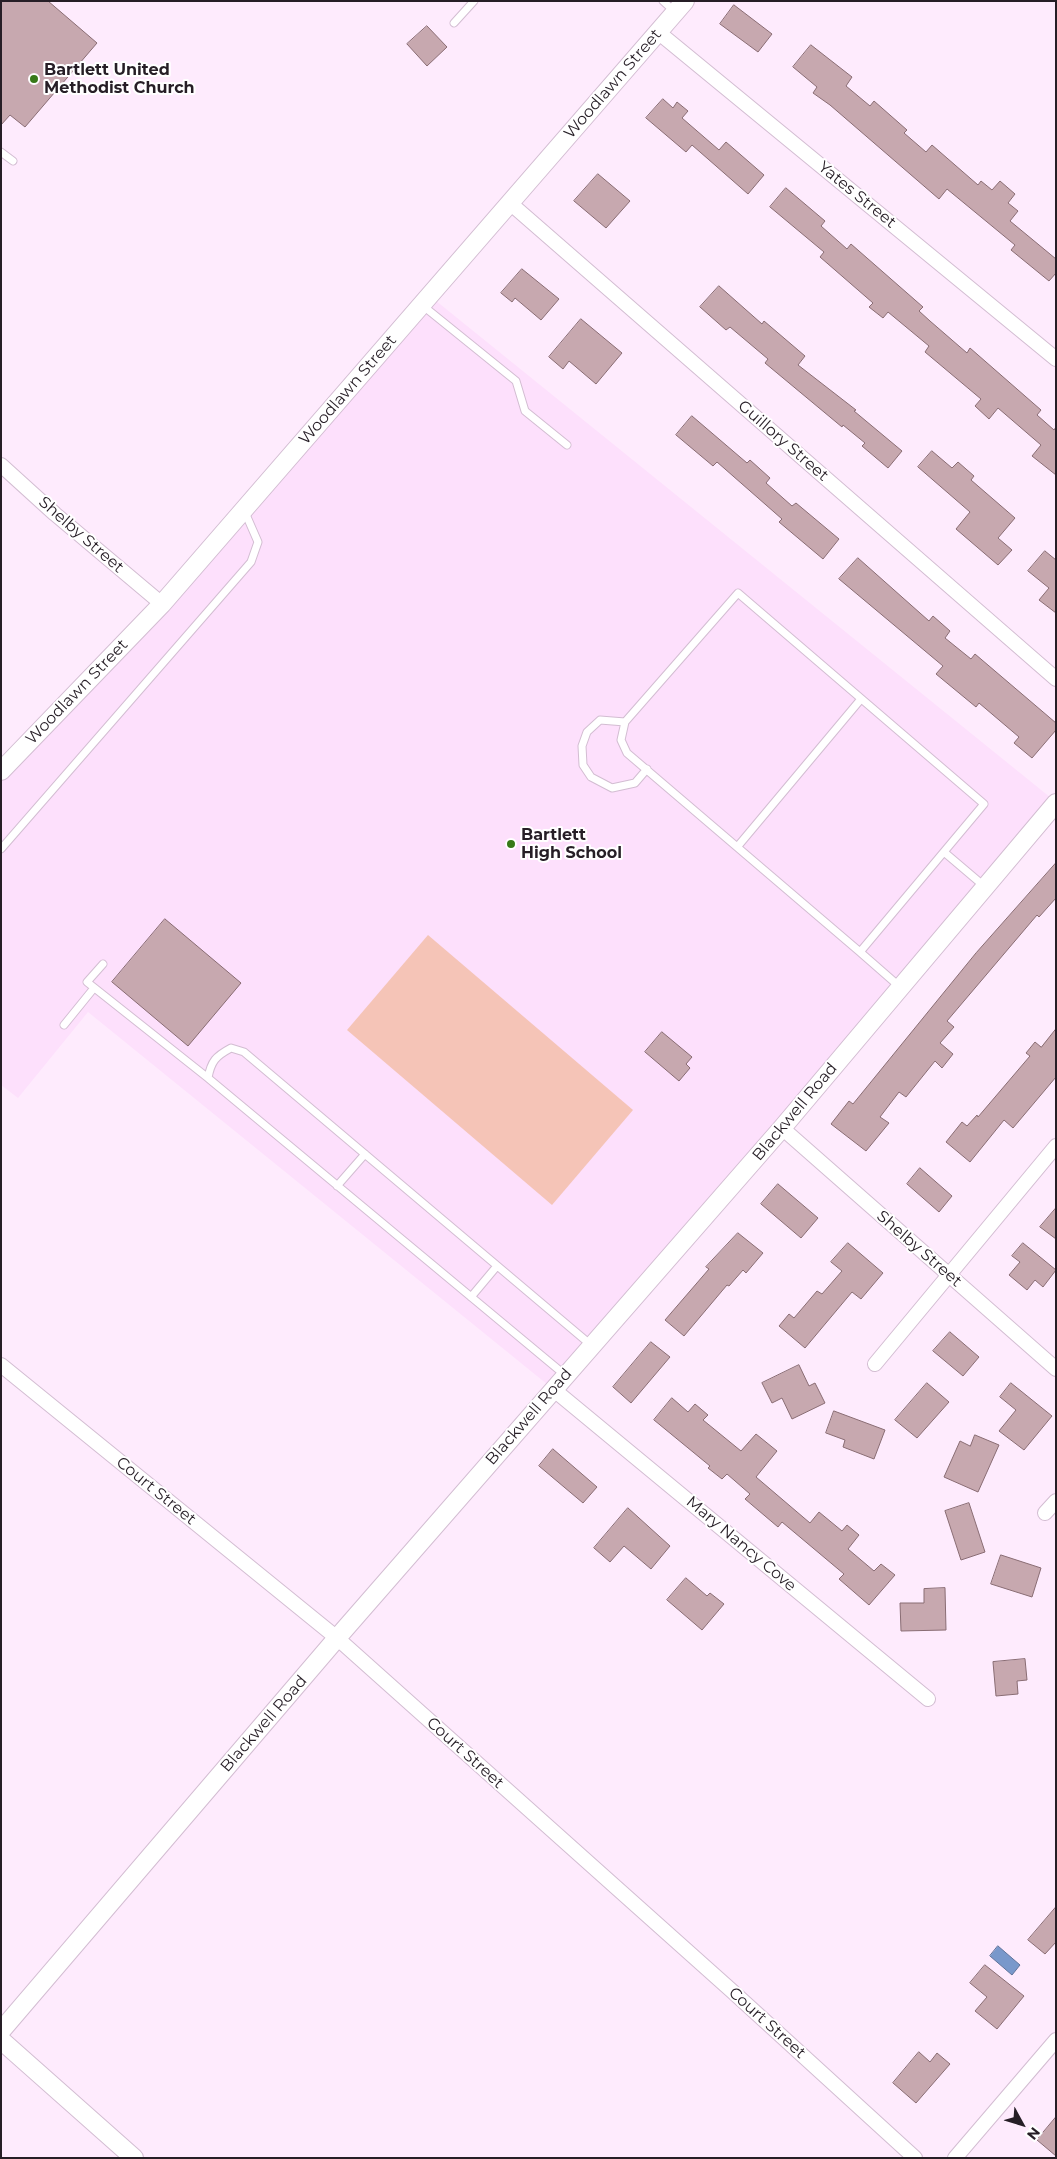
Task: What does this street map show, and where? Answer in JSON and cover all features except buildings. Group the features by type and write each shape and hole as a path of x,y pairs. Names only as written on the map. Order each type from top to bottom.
{"street":[{"name":"Woodlawn Street","path":"1,770 162,604 658,32 674,5"},
{"name":"Yates Street","path":"658,32 1056,358"},
{"name":"Guillory Street","path":"510,204 1056,679"},
{"name":"Shelby Street","path":"1,465 162,604"},
{"name":"Blackwell Road","path":"1,2031 337,1638 782,1128 984,886 1056,803"},
{"name":"Shelby Street","path":"782,1128 1056,1369"},
{"path":"875,1364 1056,1146"},
{"name":"Court Street","path":"1,1365 337,1638 732,1990 915,2158"},
{"name":"Mary Nancy Cove","path":"553,1389 928,1699"},
{"path":"1045,1514 1056,1501"},
{"path":"1,2040 134,2158"},
{"path":"955,2158 1056,2040"}],"lane":[{"path":"454,23 474,1"},
{"path":"1,152 13,161"},
{"path":"422,305 516,381 525,411 567,445"},
{"path":"1,849 251,562 258,542 244,510"},
{"path":"860,952 984,804 738,593 625,722 621,740 627,753 738,846 900,988"},
{"path":"738,846 861,699"},
{"path":"625,722 600,720 587,732 582,746 583,765 591,777 612,788 635,783 647,769"},
{"path":"944,852 984,886"},
{"path":"103,964 87,982 208,1078 565,1375"},
{"path":"64,1025 94,988"},
{"path":"208,1078 211,1065 220,1054 231,1048 244,1052 591,1346"},
{"path":"337,1186 365,1154"},
{"path":"470,1297 497,1266"}],"shaded area":[{"name":"Bartlett High School","path":"430,296 1056,802 553,1389 88,1012 18,1098 1,1085 1,771"},
{"path":"428,935 633,1110 552,1205 347,1030"}],"water":[{"path":"998,1946 1020,1965 1012,1975 990,1956"}],"place":[{"name":"Bartlett United Methodist Church","path":"34,79"},
{"name":"Bartlett High School","path":"511,844"}]}
